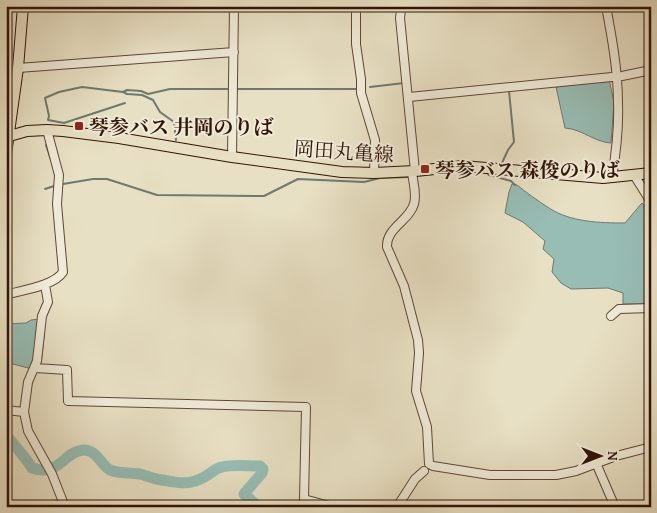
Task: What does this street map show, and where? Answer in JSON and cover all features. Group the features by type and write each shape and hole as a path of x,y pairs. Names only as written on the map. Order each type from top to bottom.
{"main road":[{"path":"6,154 18,68 23,6"},
{"name":"岡田丸亀線","path":"8,136 27,131 47,130 119,138 327,171 413,174 463,166 603,178 651,173"}],"street":[{"path":"232,157 234,6"},
{"path":"356,6 356,44 361,78 361,93 375,140 374,173"},
{"path":"403,6 400,10 400,18 409,97 415,202 407,216 390,234 387,240 387,247 404,286 418,340 419,353 416,390 427,427 430,464 482,474 544,475 576,471 622,454 651,447"},
{"path":"606,6 614,53 618,103 617,146 612,177"},
{"path":"18,68 234,52"},
{"path":"409,97 616,76 651,70"},
{"path":"6,295 44,285 60,277 63,272 64,266 57,204 59,175 47,130"},
{"path":"634,175 651,202"},
{"path":"36,507 64,506 52,474 28,431 24,412 28,382 38,361 42,316 48,302 44,285"},
{"path":"611,316 619,309 651,308"},
{"path":"35,368 67,370 68,401 306,406 304,499 333,507"},
{"path":"6,410 24,412"},
{"path":"596,463 615,507"},
{"path":"397,507 415,478 424,471"}],"water":[{"path":"609,79 614,102 611,143 565,128 556,87"},
{"path":"512,184 517,185 557,213 586,221 625,223 642,203 651,214 651,304 623,304 623,293 608,288 571,289 561,283 552,272 554,259 543,249 545,241 523,222 505,213"},
{"path":"39,319 35,362 32,369 9,363 6,359 6,324 26,323"}],"waterway":[{"path":"370,87 404,83"},
{"path":"125,103 64,123 48,120 49,116 45,98 59,92 82,87 142,95 153,100 160,112 174,122 176,140"},
{"path":"123,92 127,90 141,91 148,94 170,89 229,89"},
{"path":"237,89 357,89"},
{"path":"501,165 514,142 509,91 511,90"},
{"path":"46,145 51,160"},
{"path":"486,172 489,175 511,181 515,185"},
{"path":"415,176 443,173"},
{"path":"63,184 93,179 107,179 157,195 264,196 298,179 364,182 380,178 410,177"},
{"path":"45,189 54,186"},
{"path":"41,361 44,332"},
{"path":"6,434 32,468 41,470 55,467 71,455 83,450 91,452 110,470 140,474 179,483 194,481 222,467 236,465 260,466 263,469 262,473 244,494 259,507"}],"place":[{"name":"琴参バス 井岡のりば","path":"79,126"},
{"name":"琴参バス 森俊のりば","path":"425,169"}]}
